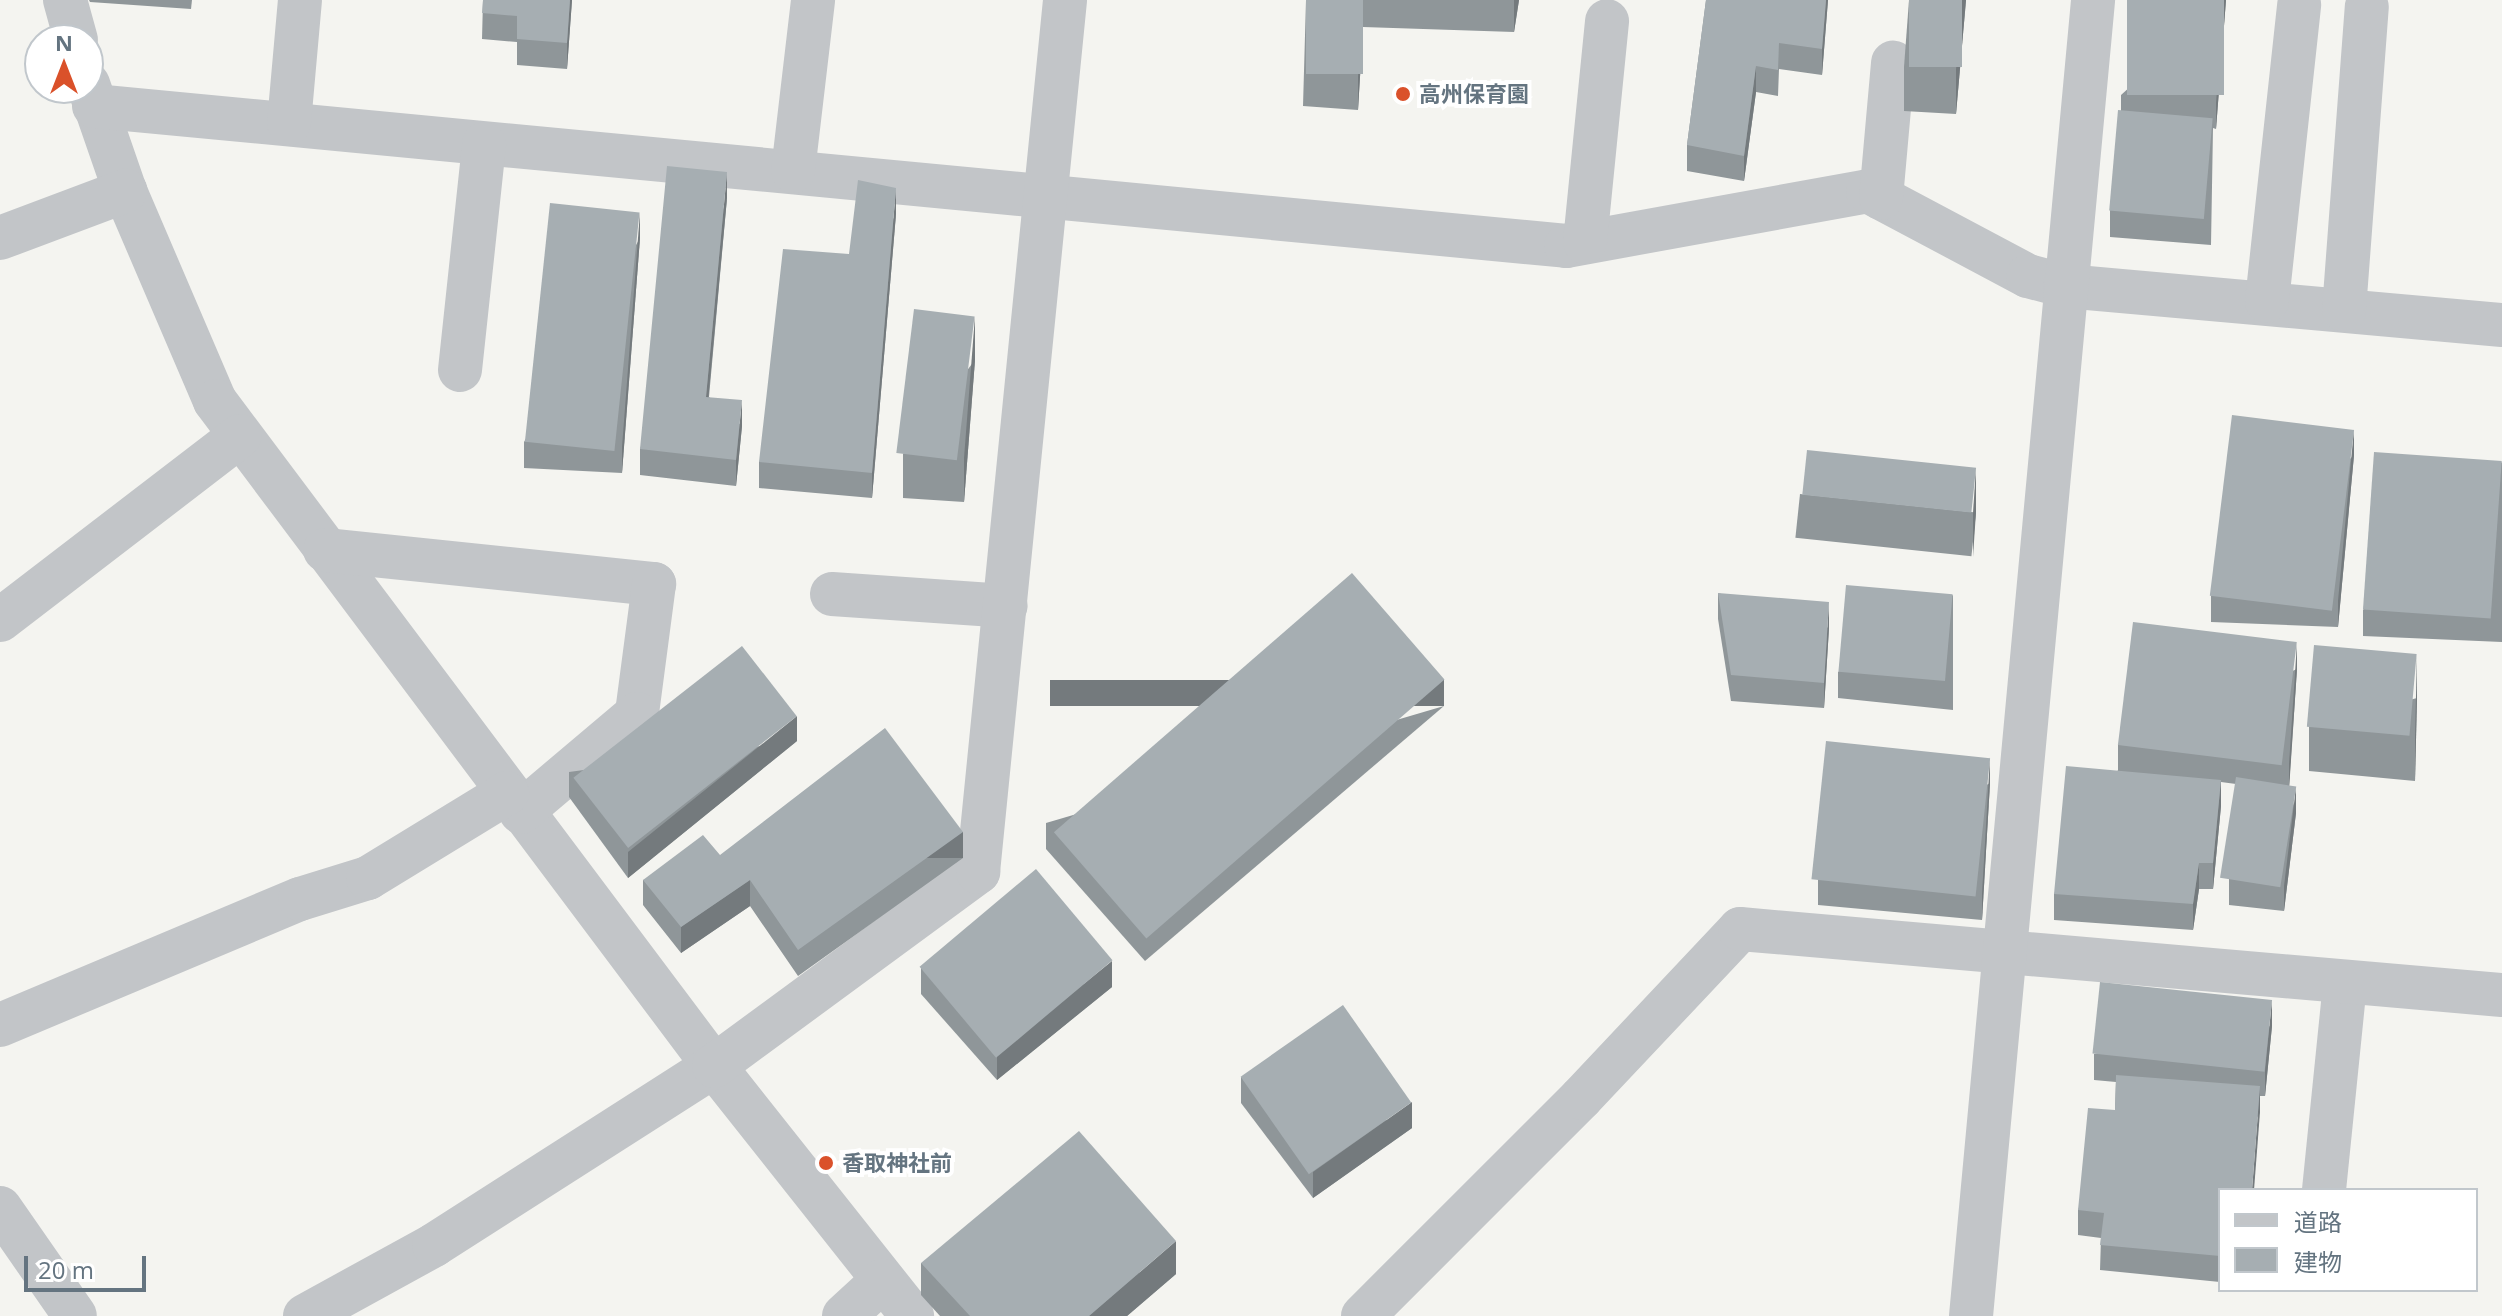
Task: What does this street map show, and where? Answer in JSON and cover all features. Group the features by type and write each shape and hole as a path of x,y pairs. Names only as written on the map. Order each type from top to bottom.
{"street":[{"path":"65,0 72,24"},
{"path":"289,123 300,0"},
{"path":"793,171 813,0"},
{"path":"305,1316 434,1245 714,1066 978,872 1065,0"},
{"path":"1971,1316 2093,0"},
{"path":"2267,301 2299,5"},
{"path":"2344,310 2367,7"},
{"path":"1585,242 1607,21"},
{"path":"1881,198 1893,63"},
{"path":"104,97 289,123 484,144 1045,194 1566,246 1868,191 2028,276 2065,286 2267,301 2502,325"},
{"path":"94,104 125,191 198,368 240,436 714,1066 912,1316"},
{"path":"460,370 484,144"},
{"path":"0,238 125,191"},
{"path":"0,620 240,436"},
{"path":"0,1025 300,899 368,878 514,802 637,714 654,584 325,550"},
{"path":"832,594 1006,606"},
{"path":"1363,1316 1581,1098 1740,929 2005,949 2502,995"},
{"path":"2324,1188 2345,982"},
{"path":"0,1208 75,1316"},
{"path":"844,1316 882,1281"}],"building":[{"path":"483,0 570,0 567,43 517,39 517,16 482,13"},
{"path":"1306,0 1363,0 1363,74 1306,74"},
{"path":"1706,0 1826,0 1822,49 1779,43 1778,70 1756,66 1744,156 1687,145"},
{"path":"1909,0 1962,0 1962,67 1909,67"},
{"path":"2127,0 2224,0 2224,95 2127,95"},
{"path":"2118,110 2213,118 2204,219 2109,211"},
{"path":"667,166 727,172 706,397 742,400 736,460 640,449"},
{"path":"858,180 896,188 872,473 759,462 783,249 849,254"},
{"path":"550,203 640,212 614,451 525,442"},
{"path":"914,309 975,316 957,460 896,453"},
{"path":"2232,415 2354,430 2332,611 2210,596"},
{"path":"1807,450 1976,468 1971,513 1802,495"},
{"path":"2374,452 2502,461 2491,619 2363,610"},
{"path":"1352,573 1445,679 1146,939 1054,832"},
{"path":"1846,585 1953,594 1945,681 1838,672"},
{"path":"1718,593 1829,602 1824,683 1731,675"},
{"path":"2133,622 2297,642 2282,765 2118,745"},
{"path":"2314,645 2417,654 2409,736 2307,727"},
{"path":"742,646 797,716 628,848 573,778"},
{"path":"885,728 963,832 798,950 750,880 681,927 643,880 703,835 720,855"},
{"path":"1826,741 1990,758 1976,896 1811,879"},
{"path":"2066,766 2221,780 2213,863 2199,863 2193,904 2054,894"},
{"path":"2236,777 2296,787 2280,887 2220,878"},
{"path":"1036,869 1112,960 996,1058 920,967"},
{"path":"2100,982 2272,1000 2265,1072 2092,1054"},
{"path":"1343,1005 1411,1102 1309,1174 1241,1077"},
{"path":"2116,1075 2260,1086 2252,1188 2218,1188 2218,1256 2100,1245 2104,1213 2078,1210 2088,1108 2115,1110"},
{"path":"1079,1131 1176,1241 1089,1316 970,1316 921,1263"}],"place":[{"name":"高州保育園","path":"1403,94"},
{"name":"香取神社前","path":"826,1163"}]}
